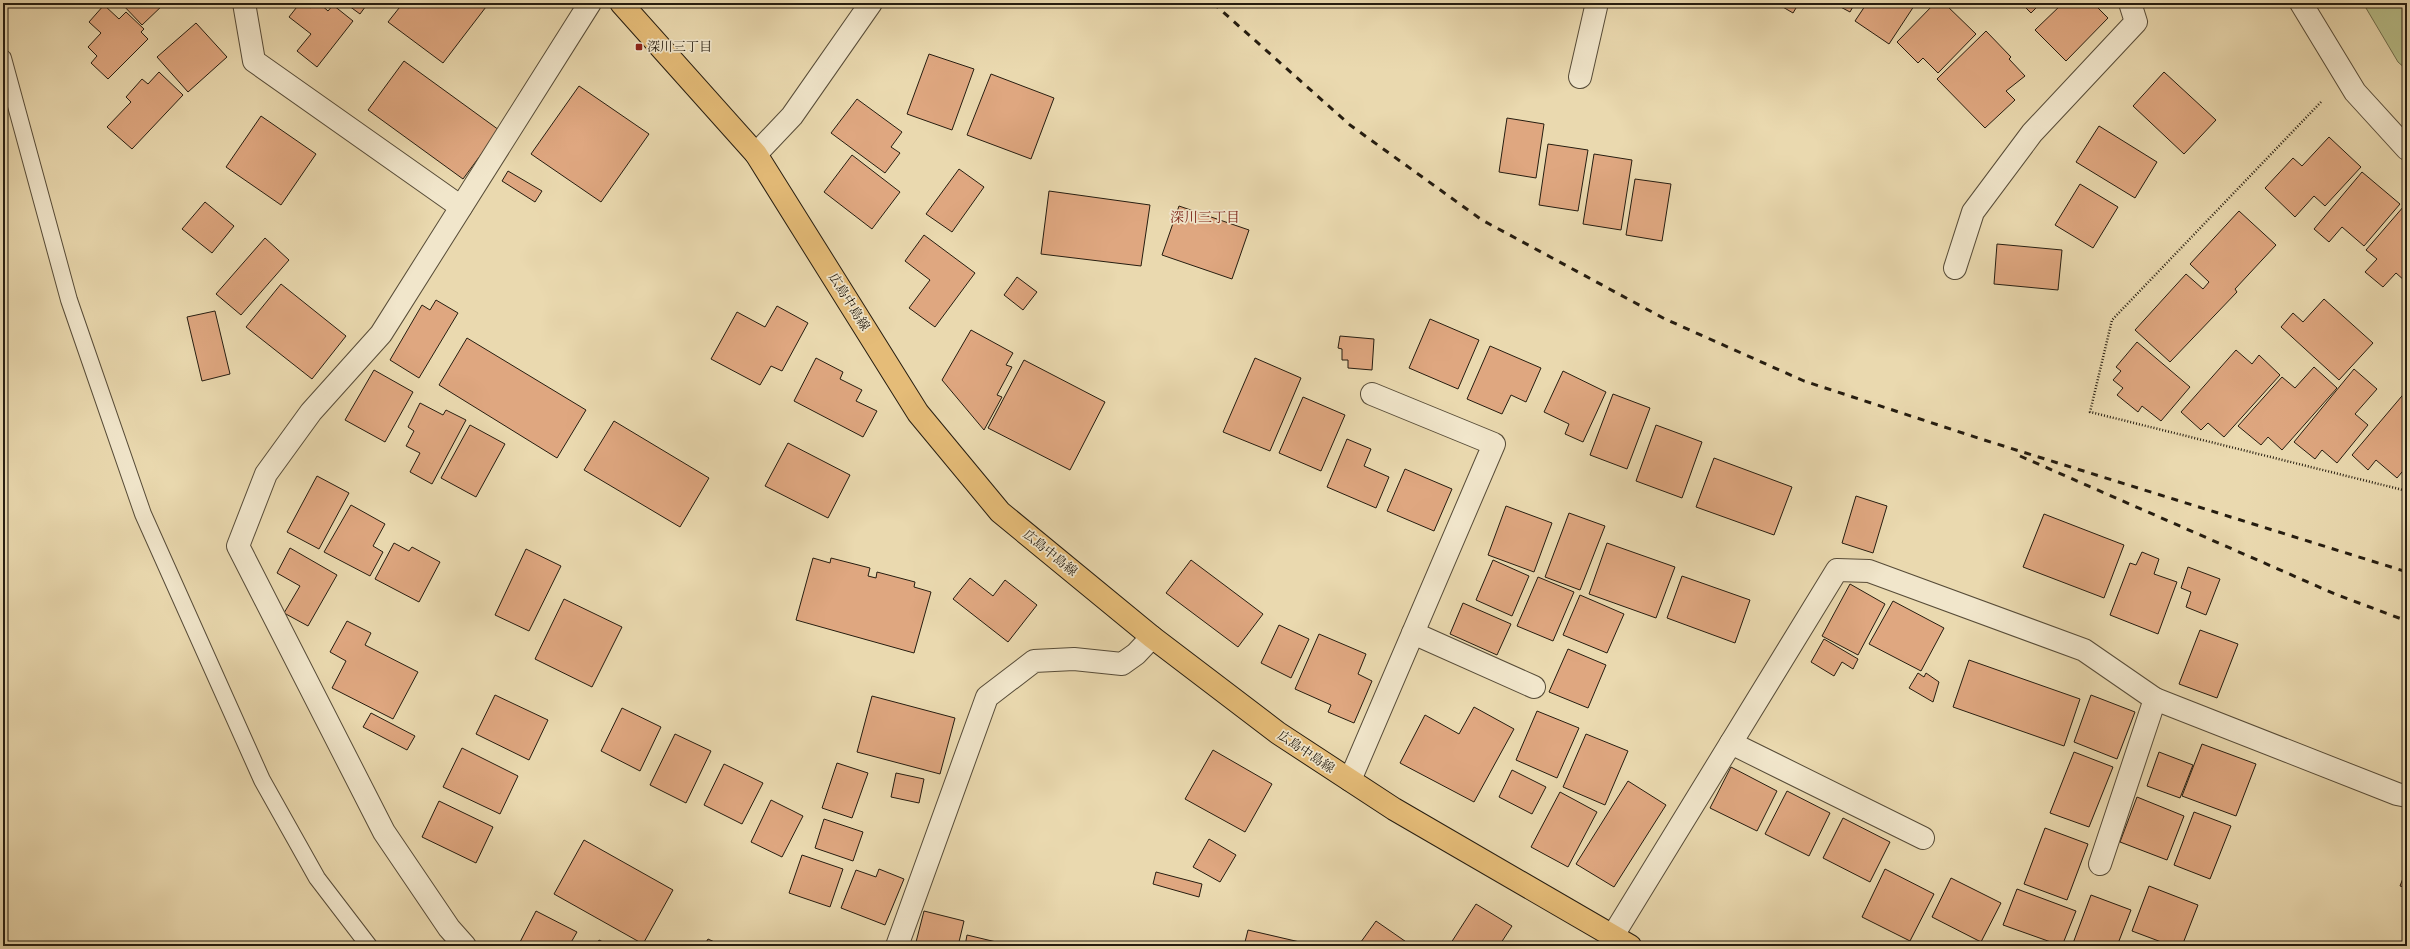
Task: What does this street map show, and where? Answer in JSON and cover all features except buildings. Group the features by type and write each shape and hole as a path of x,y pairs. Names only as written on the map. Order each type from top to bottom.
{"main road":[{"name":"広島中島線","path":"621,3 756,154 918,413 1000,512 1152,637 1278,733 1394,809 1621,941"}],"street":[{"path":"244,3 254,61 461,207"},
{"path":"464,946 449,928 384,832 238,546 266,474 311,412 381,334 590,3"},
{"path":"756,154 792,116 870,3"},
{"path":"1580,77 1596,7 1595,3"},
{"path":"1955,268 1973,212 2032,133 2136,22 2130,3"},
{"path":"2301,3 2355,92 2407,149"},
{"path":"1350,780 1494,444 1372,394"},
{"path":"1621,941 1731,744 1837,570 1869,571 2084,650 2155,700 2397,794 2407,796"},
{"path":"1413,633 1534,687"},
{"path":"897,946 987,697 1034,661 1074,659 1122,664 1136,654 1152,637"},
{"path":"2100,864 2155,700"},
{"path":"1731,744 1923,838"}],"lane":[{"path":"3,58 69,300 143,514 262,780 317,878 369,946"}],"path":[{"path":"2321,102 2112,320 2090,412 2407,491"}],"green space":[{"path":"2363,3 2407,3 2407,70 2398,62"}],"railway":[{"path":"1213,3 1350,125 1482,220 1665,319 1804,381 1981,439 2407,572"},
{"path":"2020,456 2335,594 2407,621"}],"place":[{"name":"深川三丁目","path":"639,47"}],"district":[{"name":"深川三丁目","path":"1205,217"}]}
